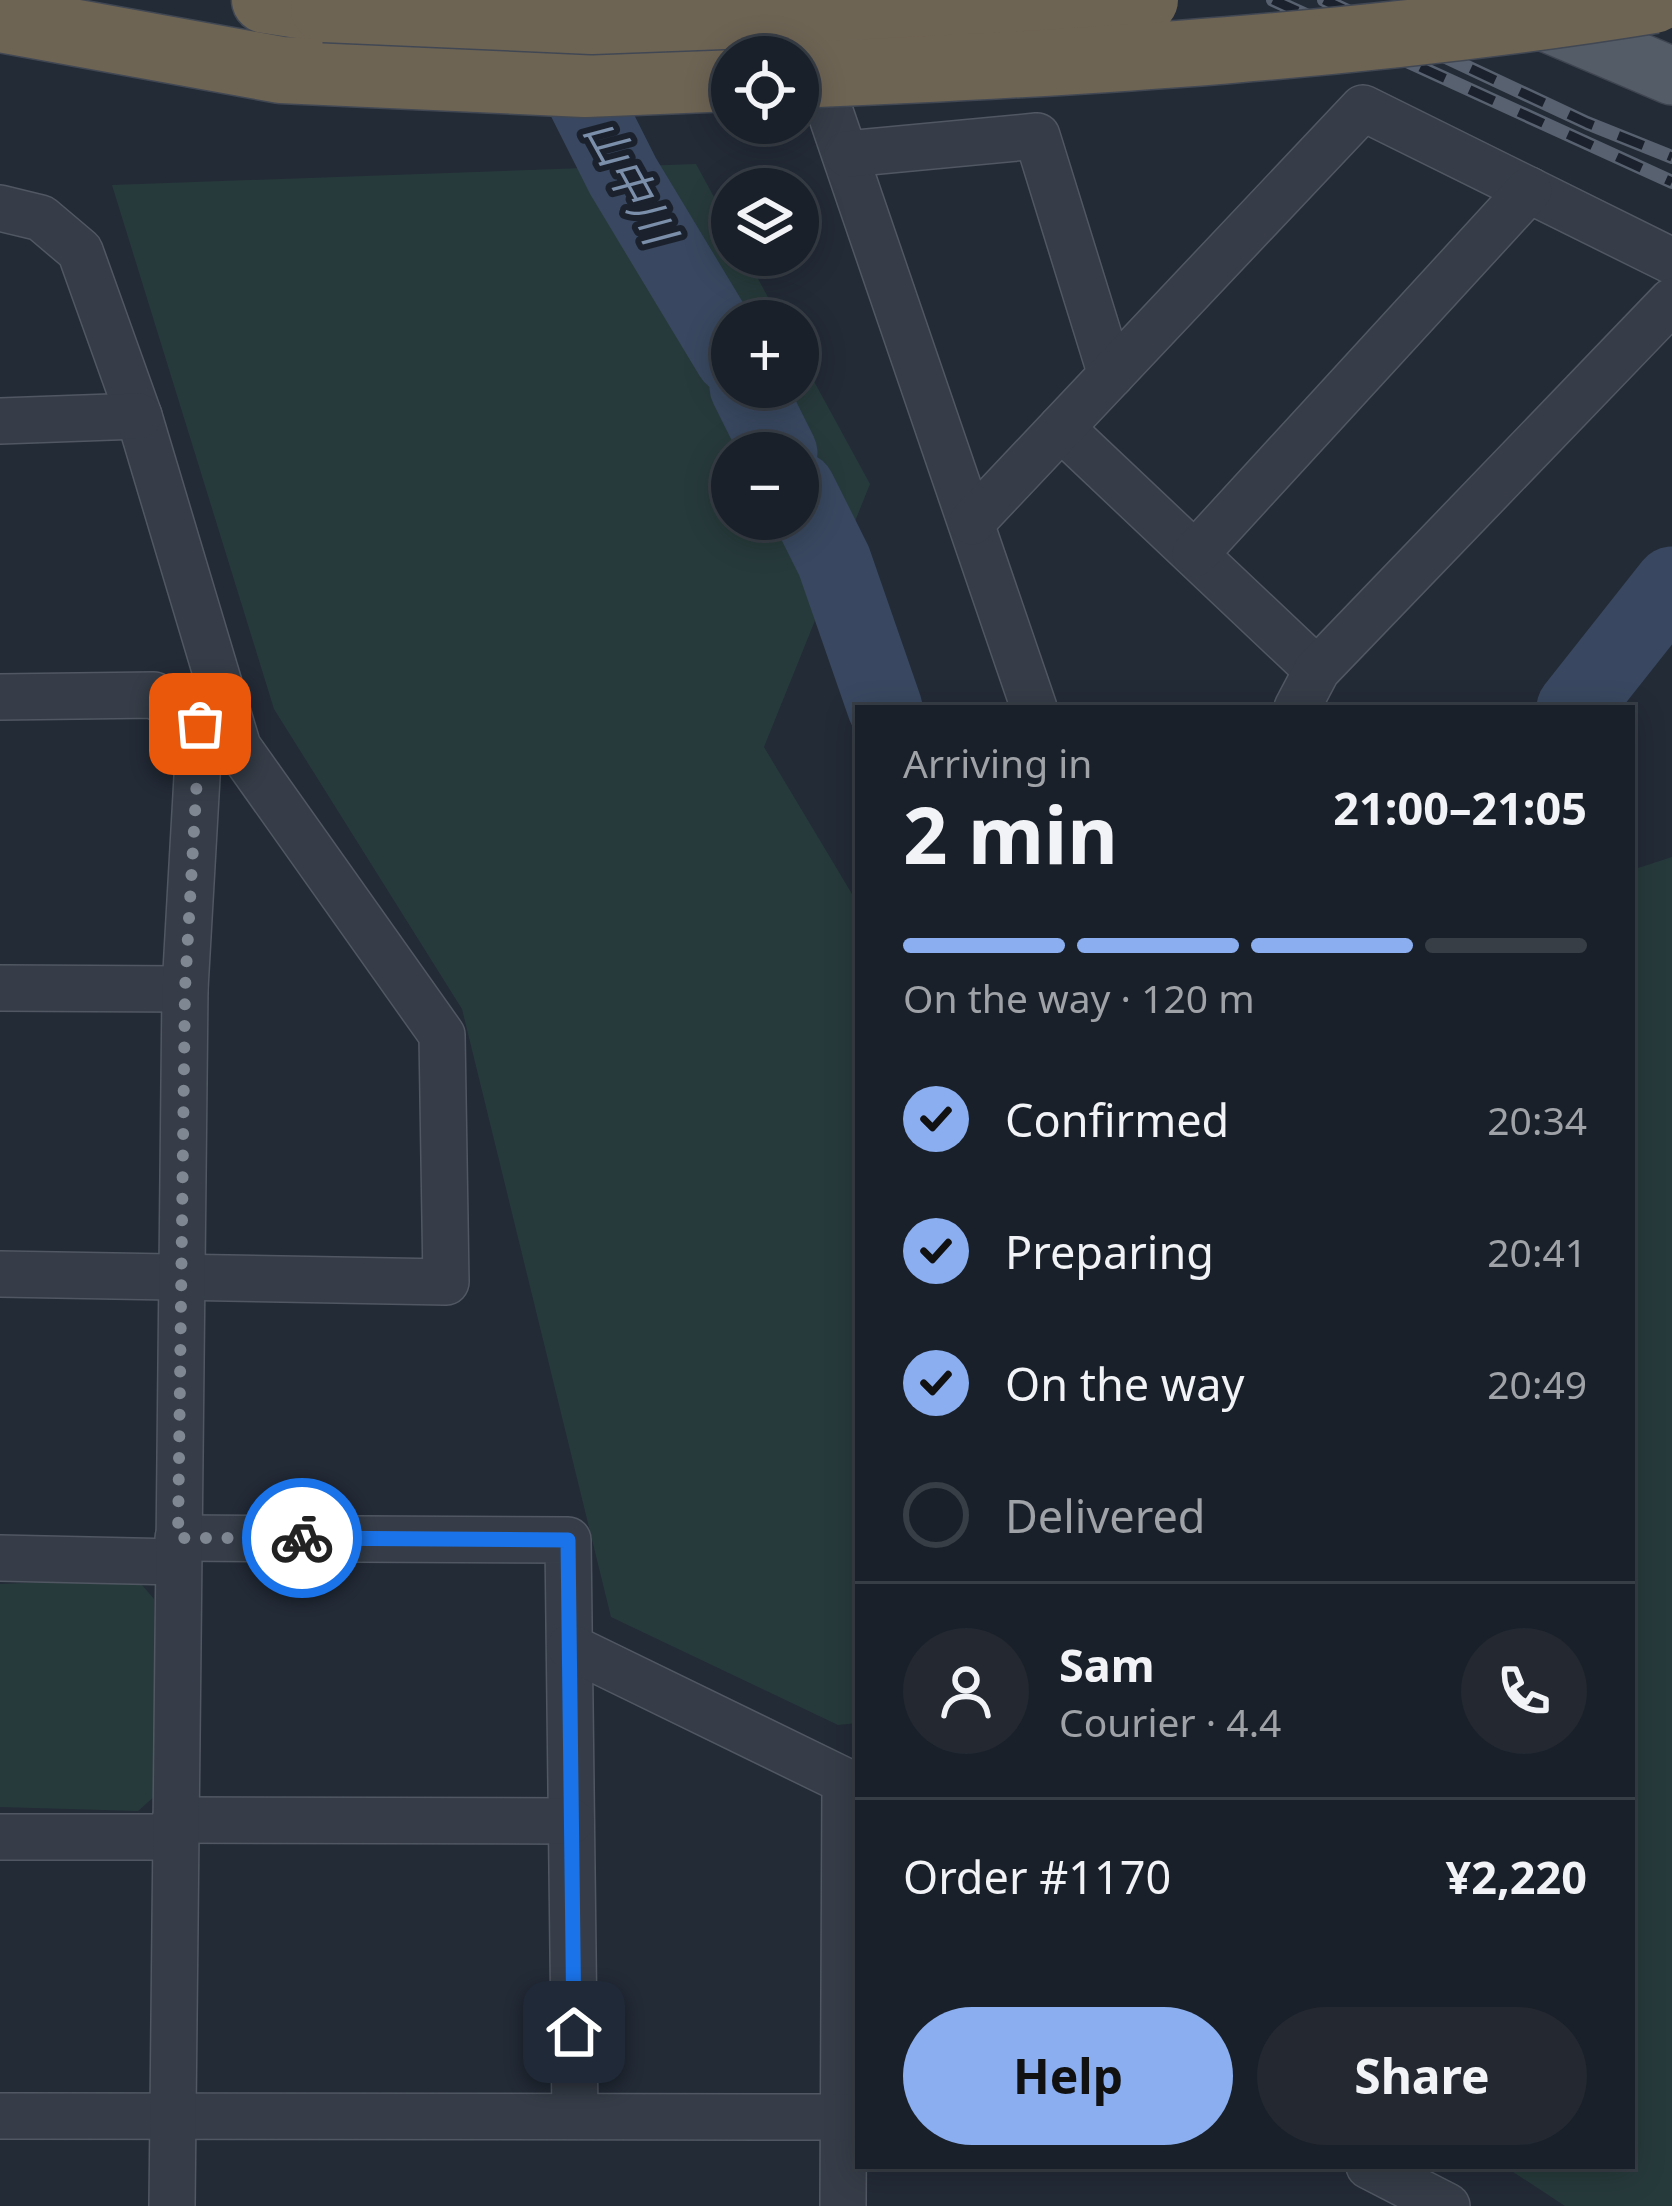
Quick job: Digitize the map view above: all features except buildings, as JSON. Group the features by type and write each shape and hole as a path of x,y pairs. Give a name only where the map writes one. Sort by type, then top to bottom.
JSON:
{"highway":[{"path":"295,5 592,21 1145,0"},
{"path":"819,74 1287,47 1464,30 1654,0"},
{"path":"0,19 281,70 585,84 711,79"}],"main road":[{"path":"1496,0 1672,76"}],"street":[{"path":"788,0 847,154 1033,705"},
{"path":"971,522 1363,109 1672,261"},
{"path":"847,154 1036,136 1111,375"},
{"path":"1195,554 1529,190"},
{"path":"0,208 41,218 80,251 139,416 219,735 185,989 172,2206"},
{"path":"1061,428 1195,554 1307,689 1672,301"},
{"path":"0,421 139,416"},
{"path":"0,697 154,695 219,735 442,1036 446,1282 0,1274"},
{"path":"0,988 185,989"},
{"path":"0,1558 568,1540 575,2116"},
{"path":"569,1647 845,1781 851,1870 850,2117 843,2206"},
{"path":"0,1837 175,1828 572,1821"},
{"path":"0,2116 850,2117"},
{"path":"1375,2169 1447,2206"}],"shaded area":[{"path":"696,164 711,192 711,276 756,276 770,300 711,300 711,408 819,408 819,390 870,484 764,747 855,899 855,1723 838,1725 611,1617 462,1009 274,709 112,185"},
{"path":"1672,857 1672,2206 1565,2206 1509,2169 1635,2169 1635,869"},
{"path":"136,1578 154,1599 157,1794 138,1811 0,1807 0,1584"}],"waterway":[{"name":"山中川","path":"547,25 623,176 711,322"},
{"name":"山中川","path":"758,408 770,432"},
{"name":"山中川","path":"819,531 884,705"},
{"name":"山中川","path":"1576,705 1672,584"}],"railway":[{"path":"1273,0 1672,182"},
{"path":"1324,0 1587,123 1672,157"}],"way so far":[{"path":"200,724 185,989 178,1538 302,1538"}],"route":[{"path":"302,1538 568,1540 574,2032"}]}
